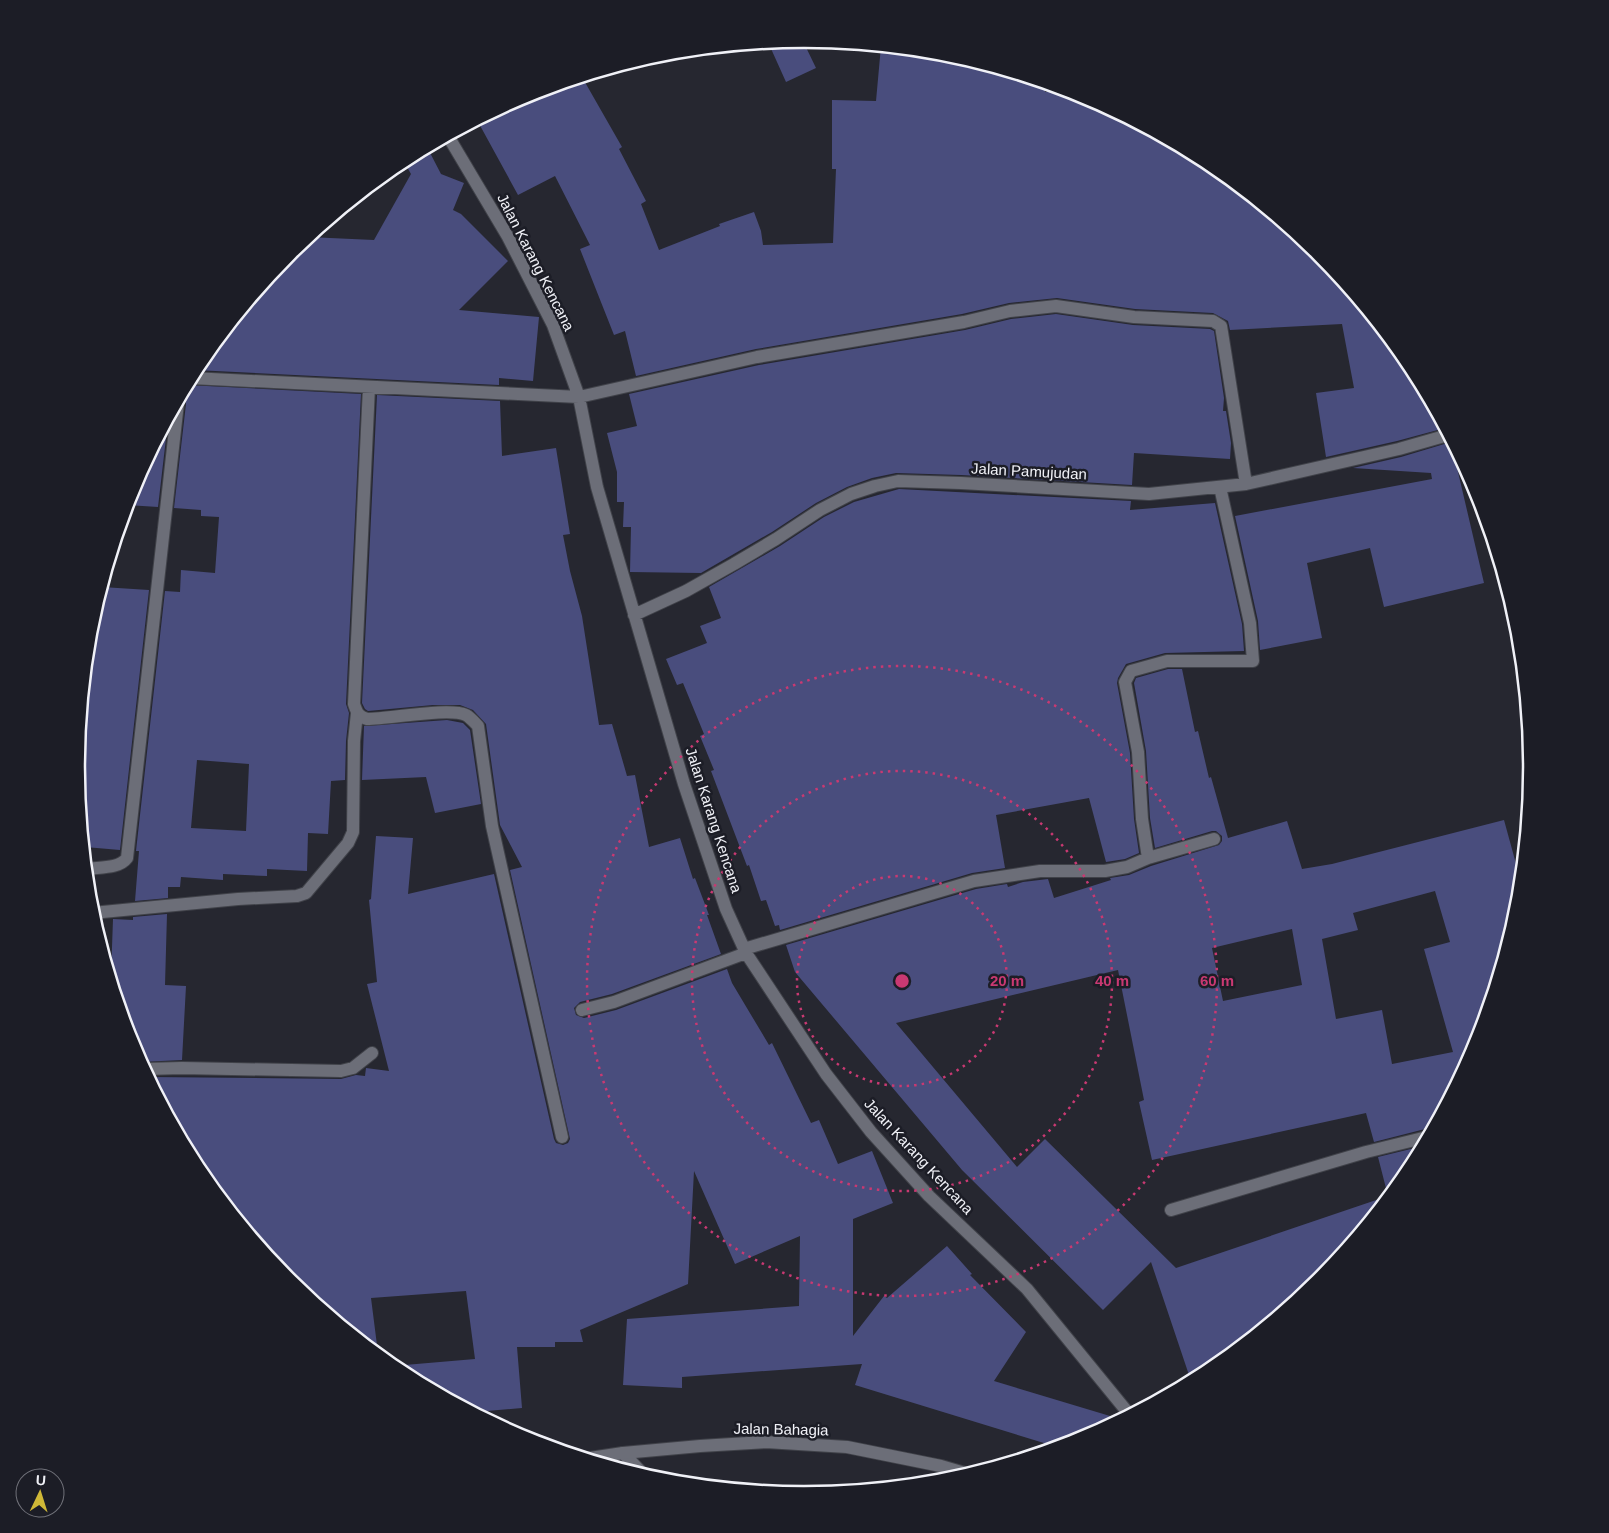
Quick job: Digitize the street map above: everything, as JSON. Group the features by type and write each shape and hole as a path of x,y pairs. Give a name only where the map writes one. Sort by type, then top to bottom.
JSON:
{"street":[{"name":"Jalan Karang Kencana","path":"451,141 508,237 553,325 578,398 597,487 684,784 726,909 745,951 826,1074 871,1132 929,1196 1027,1289 1125,1410"},
{"path":"200,378 578,398 758,356 964,322 1010,312 1056,306 1134,317 1213,321 1221,326 1246,484"},
{"path":"100,912 238,898 297,896 306,893 348,843 353,832 354,741 357,713 354,704 369,388"},
{"path":"93,868 117,865 127,858 176,417"},
{"name":"Jalan Pamujudan","path":"634,615 710,578 776,539 820,510 851,494 874,486 898,482 961,483 1149,494 1246,484 1443,436"},
{"path":"1148,858 1142,819 1139,760 1125,682 1127,675 1134,669 1167,661 1253,661 1250,623 1220,487"},
{"path":"357,713 367,719 445,712 465,714 478,726 492,826 562,1137"},
{"path":"582,1010 614,1002 745,951 974,881 1040,871 1105,871 1127,867 1148,858 1214,839"},
{"path":"152,1069 341,1071 353,1068 372,1053"},
{"path":"1171,1210 1366,1152 1418,1140"},
{"name":"Jalan Bahagia","path":"602,1456 700,1446 775,1442 847,1447 954,1470"},
{"path":"623,1453 634,1465"}],"building":[{"path":"806,48 816,68 786,82 771,49"},
{"path":"880,52 945,61 991,72 1045,89 1045,92 1052,92 1080,102 1164,144 1242,196 1279,226 1313,258 1345,292 1375,329 1402,367 1439,430 1326,457 1316,393 1354,388 1342,324 1230,330 1228,321 1213,313 1135,309 1057,298 1009,303 962,314 756,349 636,376 625,331 614,335 580,249 590,245 555,176 518,195 480,125 529,102 585,82 622,147 619,149 646,201 641,204 659,250 720,226 719,224 754,212 761,231 763,245 833,243 836,169 832,169 832,100 876,101"},
{"path":"430,153 441,174 464,183 453,210 461,214 508,261 459,310 539,317 533,381 499,378 499,385 205,370 234,329 264,292 318,237 374,240 411,174 407,168"},
{"path":"1056,314 1133,325 1210,329 1214,331 1224,398 1223,411 1226,411 1231,443 1230,459 1134,453 1132,485 896,473 872,478 847,487 816,503 772,532 701,573 630,572 631,527 623,527 624,502 617,502 617,472 607,433 637,426 629,394 759,365 965,330 1011,319"},
{"path":"195,385 361,394 346,704 349,713 345,780 331,781 328,834 308,833 307,871 267,869 267,876 223,874 223,880 181,877 180,887 168,887 168,898 135,901 139,851 136,851 165,591 180,592 181,570 215,573 219,517 201,516 201,510 174,508 185,401","holes":["197,760 249,764 246,831 191,828"]},
{"path":"377,395 500,401 502,456 556,448 570,534 563,535 582,616 599,725 612,724 627,776 635,775 649,847 680,838 693,879 695,878 709,915 707,915 721,954 612,994 580,1002 574,1008 576,1015 584,1018 616,1010 727,969 732,983 769,1045 772,1043 811,1123 819,1120 838,1164 872,1151 893,1203 853,1219 853,1336 884,1296 887,1298 947,1246 972,1274 970,1275 1026,1332 994,1381 1111,1416 1080,1431 1046,1444 855,1385 862,1364 682,1377 682,1388 623,1385 627,1319 799,1306 800,1236 735,1264 694,1171 688,1284 580,1330 583,1342 555,1342 555,1347 517,1347 522,1408 486,1411 445,1389 406,1365 475,1359 466,1291 371,1298 377,1344 330,1307 296,1275 264,1241 207,1166 182,1126 156,1077 341,1079 356,1075 365,1076 366,1068 389,1071 367,984 377,982 369,900 371,899 376,836 413,838 408,894 494,874 554,1139 556,1143 563,1145 568,1143 570,1139 510,870 522,867 500,825 486,724 473,710 460,705 433,705 368,711 362,703"},
{"path":"166,436 158,507 135,505"},
{"path":"1447,443 1456,463 1484,583 1384,607 1370,548 1307,563 1322,638 1260,650 1258,621 1235,516 1432,479 1431,473 1353,468 1401,457"},
{"path":"899,489 1131,501 1130,510 1215,503 1242,624 1244,651 1165,653 1126,664 1118,678 1117,683 1130,753 1134,819 1139,853 1125,859 1106,862 1089,798 996,815 1005,868 972,873 780,930 779,925 775,926 766,900 761,901 749,865 747,866 711,771 714,770 700,736 704,734 683,683 677,685 666,659 707,643 700,626 721,618 709,587 780,546 824,517 854,502"},
{"path":"108,587 149,590 120,850 91,847 87,814 85,766 87,719 99,626"},
{"path":"1168,669 1182,669 1195,732 1198,731 1209,778 1211,777 1228,838 1287,821 1302,869 1332,864 1504,820 1516,865 1510,907 1499,953 1485,998 1469,1042 1449,1085 1425,1129 1374,1142 1366,1113 1152,1160 1139,1102 1144,1100 1118,970 896,1023 1017,1167 1045,1139 1176,1268 1378,1199 1345,1241 1279,1307 1242,1337 1189,1374 1151,1262 1103,1310 962,1170 795,972 786,945 976,889 1007,884 1008,887 1023,882 1048,879 1054,898 1111,880 1110,878 1129,875 1151,866 1219,845 1222,841 1222,836 1216,831 1212,831 1155,848 1150,818 1146,751 1134,683 1136,678","holes":["1435,891 1450,942 1424,949 1453,1052 1392,1064 1382,1010 1336,1019 1322,939 1358,930 1353,913","1292,929 1302,985 1223,1001 1212,948"]},
{"path":"447,720 463,723 470,730 481,804 435,813 426,777 362,780 364,726"},
{"path":"167,914 165,985 186,986 182,1060 149,1062 124,998 112,958 113,919 133,920 133,917"},
{"path":"1413,1148 1386,1188 1378,1157"}]}
